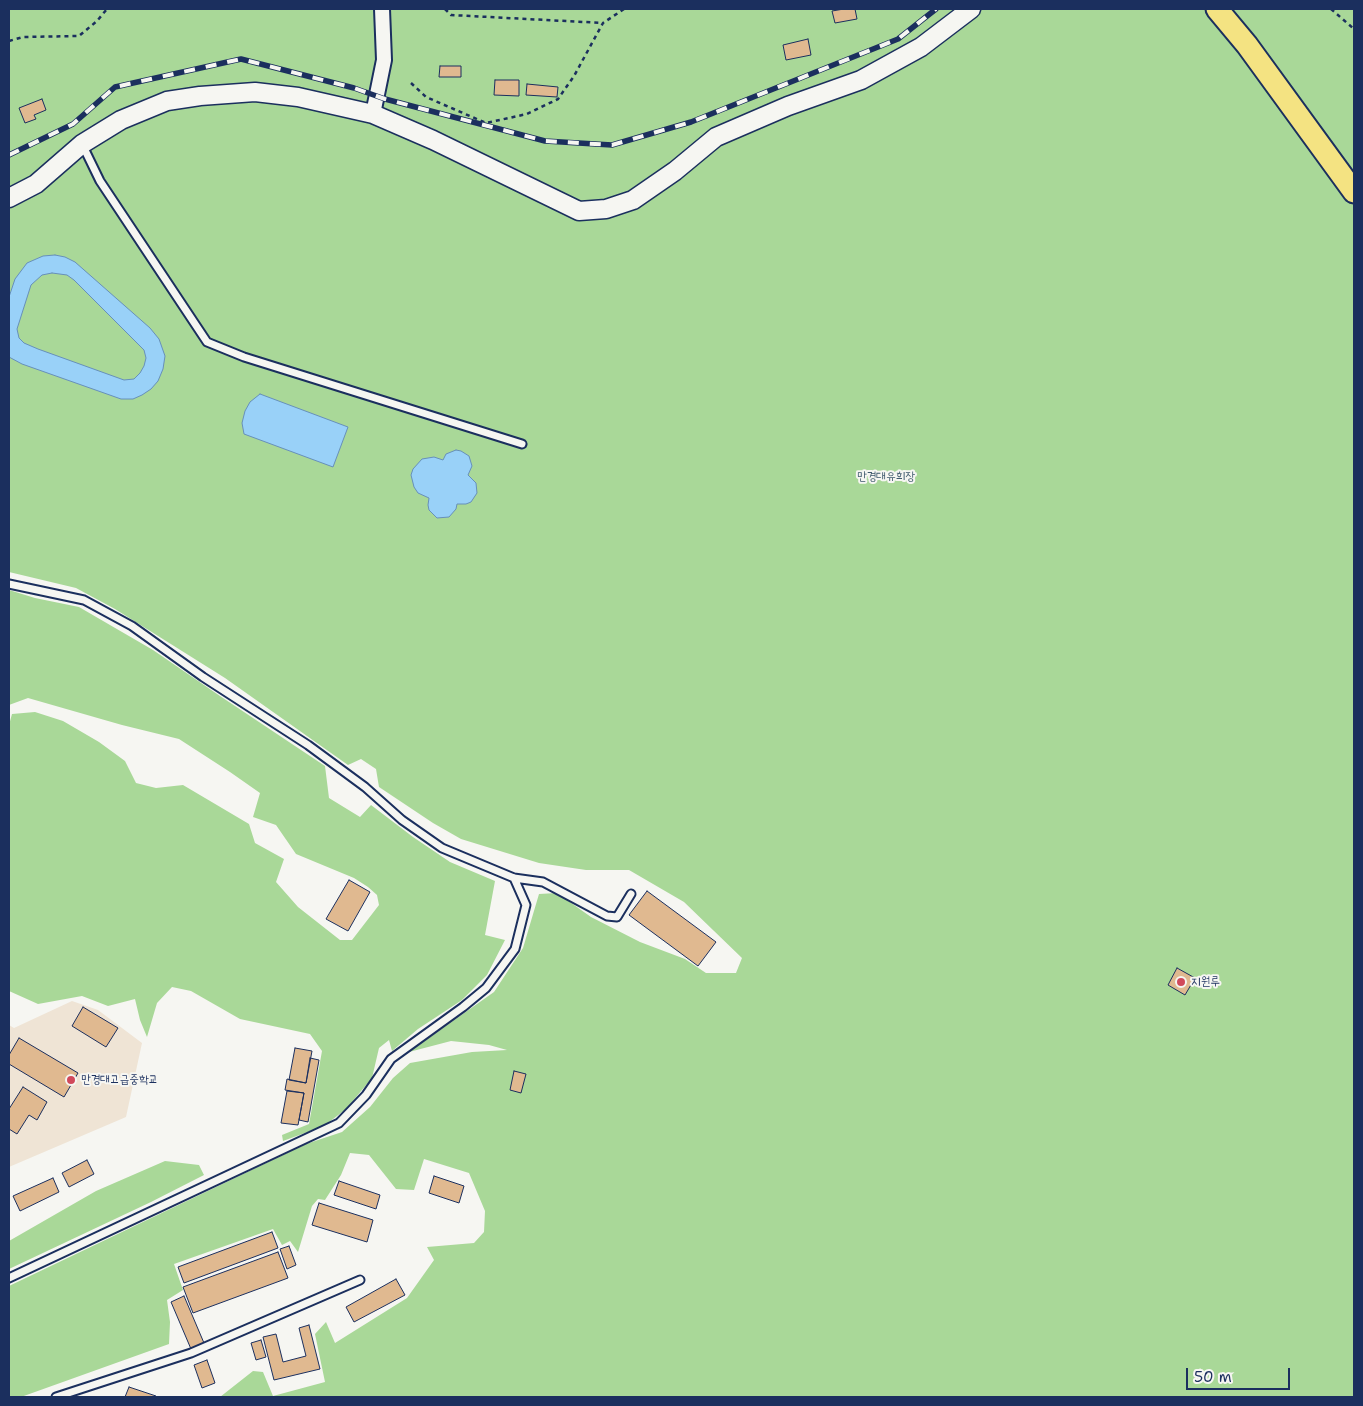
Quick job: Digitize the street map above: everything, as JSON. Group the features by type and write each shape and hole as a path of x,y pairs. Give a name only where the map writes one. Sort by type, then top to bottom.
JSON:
{"main road":[{"path":"1217,9 1258,60 1354,192"}],"street":[{"path":"373,114 384,60 382,9"},
{"path":"9,198 36,184 82,144 121,120 167,101 200,96 255,92 290,96 373,114 433,140 579,211 606,210 633,200 675,171 716,137 788,106 861,80 921,47 971,9"}],"lane":[{"path":"82,144 100,181 207,342 244,357 522,444"},
{"path":"9,584 84,600 132,626 203,677 308,745 365,787 402,820 442,848 514,878 543,882 607,916 617,917 631,894"},
{"path":"9,1278 339,1123 366,1095 391,1059 486,988 515,949 526,905 514,878"},
{"path":"56,1397 191,1353 360,1280"}],"path":[{"path":"9,41 23,37 79,36 108,9"},
{"path":"445,9 451,15 603,23"},
{"path":"411,83 426,97 486,123 527,114 558,99 574,76 603,23 624,9"},
{"path":"1331,9 1354,30"}],"shaded area":[{"name":"만경대고급중학교","path":"72,1001 98,1010 142,1043 126,1117 9,1167 9,1025 14,1028"}],"green space":[{"name":"만경대유희장","path":"9,9 1354,9 1354,1397 220,1397 253,1371 263,1372 273,1396 325,1382 315,1334 326,1322 335,1343 407,1298 434,1260 427,1247 474,1243 484,1232 485,1211 469,1173 424,1159 414,1190 396,1189 369,1155 350,1153 341,1175 325,1200 318,1199 312,1206 298,1252 290,1241 282,1245 273,1229 174,1264 183,1290 167,1300 170,1322 169,1344 21,1397 9,1397 9,1286 306,1144 342,1132 370,1107 393,1078 410,1063 472,1052 507,1050 489,1045 451,1041 409,1052 494,992 523,948 539,894 557,893 591,917 640,942 685,959 706,973 736,973 742,958 684,902 629,870 586,870 539,863 461,839 379,787 376,769 361,759 348,765 225,678 115,609 76,588 9,572"},
{"path":"9,590 35,598 79,607 153,650 325,766 329,798 360,817 371,805 450,862 495,881 485,935 505,940 487,975 462,1000 418,1029 392,1051 389,1040 379,1048 372,1078 346,1109 324,1126 283,1141 282,1135 309,1124 322,1051 310,1034 240,1019 191,991 172,987 157,1003 147,1037 140,1020 135,999 108,1006 82,996 38,1004 9,991 9,725 12,714 35,712 63,721 99,742 125,761 136,783 156,788 183,785 249,824 255,843 284,859 276,882 298,907 340,940 352,940 379,905 377,895 354,878 296,854 276,825 253,817 260,793 179,739 28,698 9,705"},
{"path":"165,1161 199,1165 204,1175 9,1269 9,1241 96,1191"}],"water":[{"path":"55,255 75,262 150,328 159,339 165,356 163,369 158,381 151,389 133,399 121,399 22,364 9,357 9,297 15,279 27,263 43,256","holes":["52,273 67,275 144,350 146,358 144,366 134,379 124,380 38,349 24,343 19,338 17,329 31,285 42,275"]},
{"path":"260,394 348,427 333,467 244,434 242,423 245,411 250,402"},
{"path":"456,450 469,456 472,466 468,475 476,483 477,493 471,502 457,504 456,509 449,517 437,518 429,510 429,498 418,493 414,487 411,475 413,469 422,459 434,457 443,460 446,454"}],"building":[{"path":"855,9 857,19 835,23 832,11"},
{"path":"808,39 811,55 786,60 783,45"},
{"path":"440,66 461,66 461,77 439,77"},
{"path":"495,80 519,80 519,96 494,95"},
{"path":"527,84 558,87 557,97 526,95"},
{"path":"42,99 46,110 34,115 36,119 25,123 19,108"},
{"path":"349,880 370,892 348,931 326,919"},
{"path":"647,891 716,942 698,966 629,915"},
{"name":"지원루","path":"1177,968 1195,978 1185,995 1168,985"},
{"path":"83,1007 118,1028 106,1047 72,1026"},
{"path":"19,1038 78,1073 64,1097 9,1064 9,1055"},
{"path":"295,1048 312,1051 306,1083 289,1080"},
{"path":"310,1058 319,1060 308,1122 299,1120 304,1093 285,1090 287,1079 306,1083"},
{"path":"514,1071 526,1074 521,1093 510,1090"},
{"path":"23,1087 47,1102 37,1120 29,1115 17,1134 9,1129 9,1109"},
{"path":"287,1091 304,1093 298,1125 281,1123"},
{"path":"87,1160 94,1174 69,1187 62,1173"},
{"path":"434,1176 464,1186 459,1203 429,1193"},
{"path":"53,1178 59,1192 20,1211 13,1196"},
{"path":"339,1181 380,1195 376,1209 334,1195"},
{"path":"319,1203 373,1220 367,1242 312,1225"},
{"path":"272,1232 278,1248 184,1283 178,1267"},
{"path":"289,1246 296,1265 287,1269 280,1249"},
{"path":"278,1252 288,1278 193,1313 183,1287"},
{"path":"396,1279 405,1295 354,1322 346,1307"},
{"path":"184,1296 204,1343 191,1349 171,1302"},
{"path":"309,1325 320,1369 274,1380 263,1337 276,1334 283,1362 306,1356 299,1328"},
{"path":"261,1340 266,1357 256,1360 251,1343"},
{"path":"207,1360 215,1383 202,1388 194,1365"},
{"path":"129,1387 156,1396 156,1397 125,1397"}],"railway":[{"path":"9,155 73,124 115,87 241,59 545,141 612,145 691,122 898,39 936,9"}],"place":[{"name":"지원루","path":"1181,982"},
{"name":"만경대고급중학교","path":"71,1080"}]}
